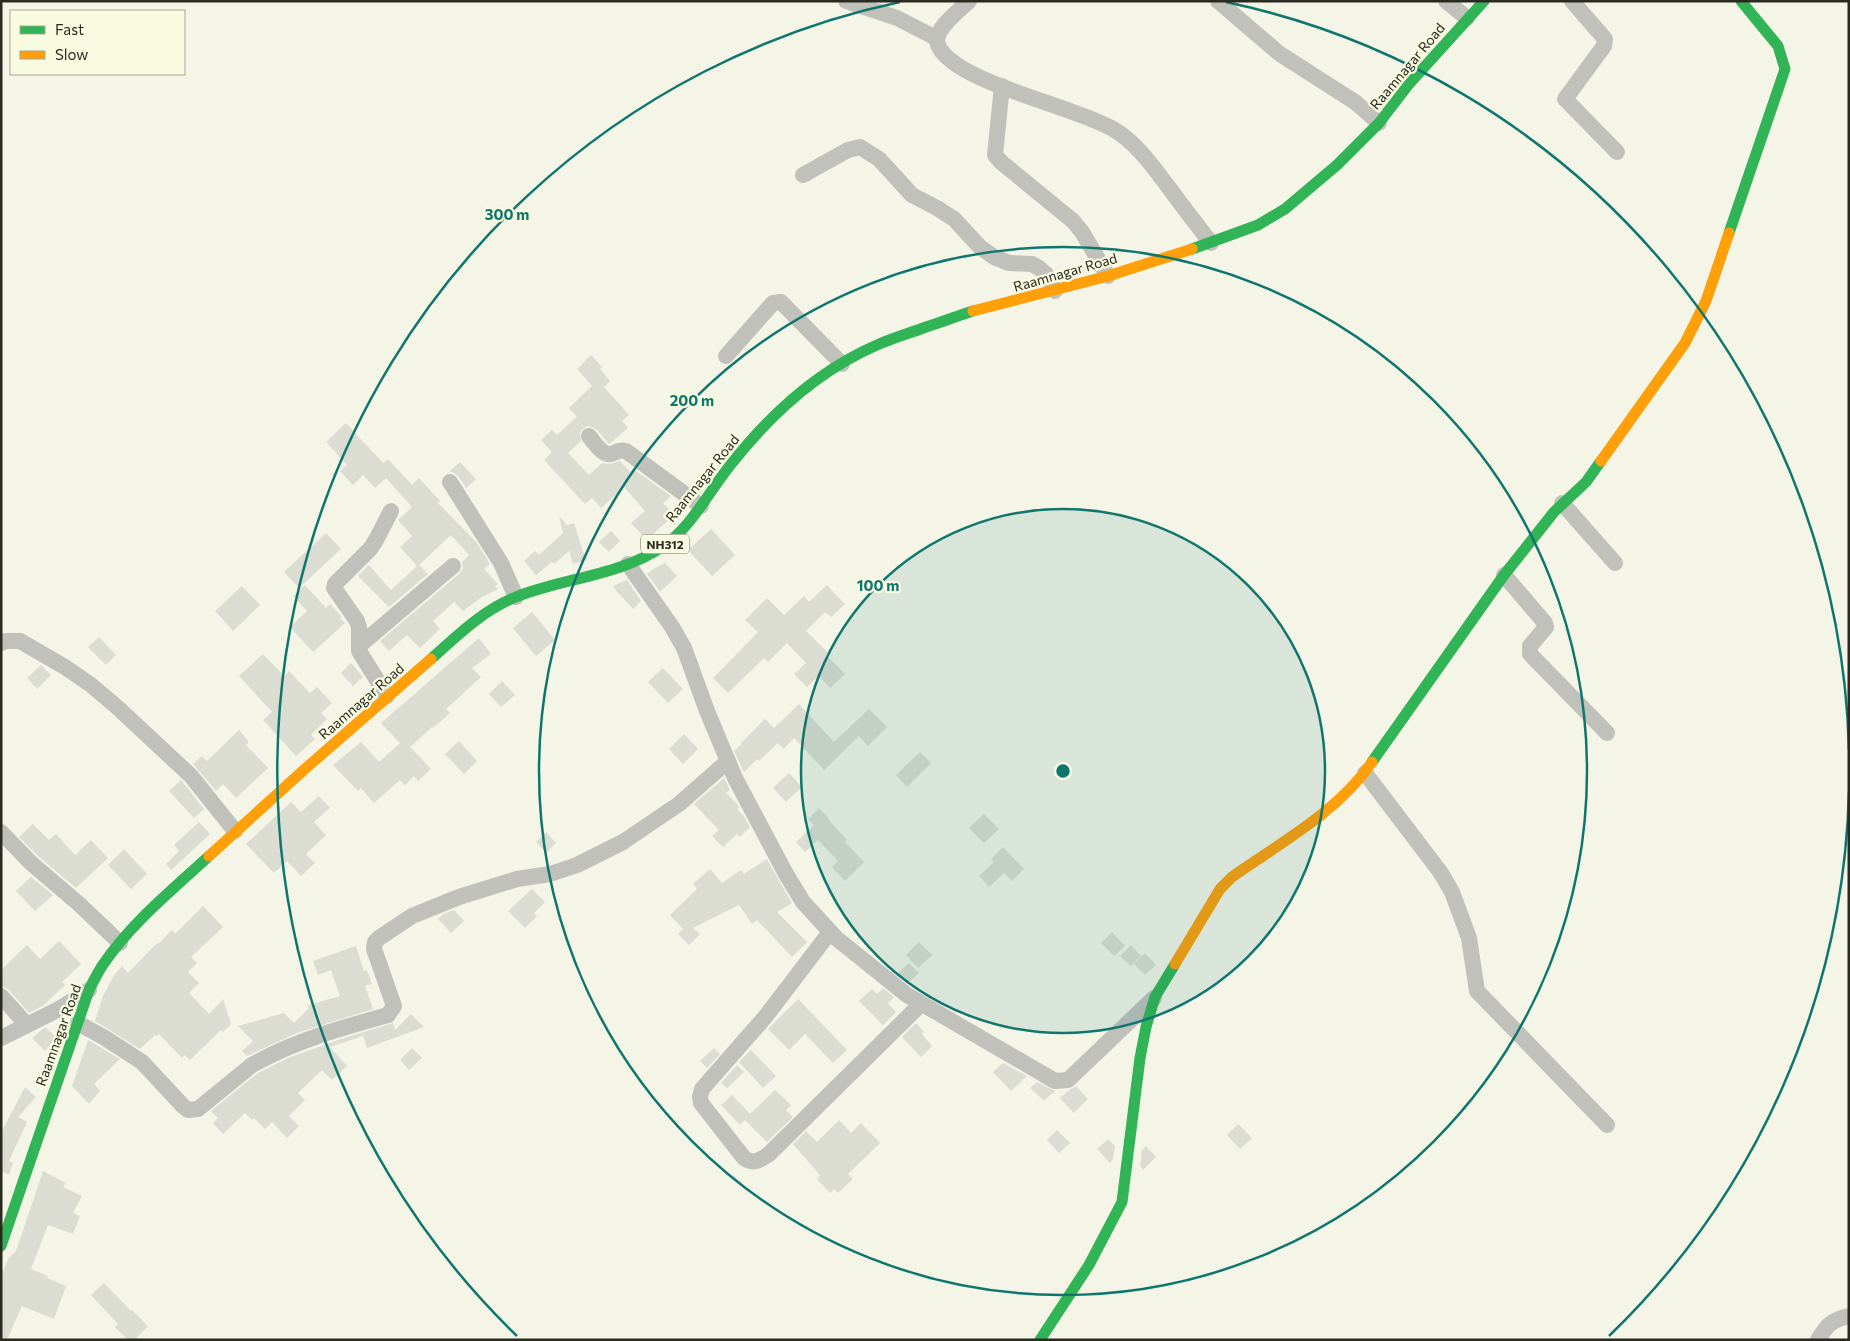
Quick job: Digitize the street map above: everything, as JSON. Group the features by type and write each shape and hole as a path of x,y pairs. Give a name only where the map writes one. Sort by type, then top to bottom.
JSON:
{"main road":[{"name":"Raamnagar Road","path":"1,1246 89,990 103,965 120,943 143,919 235,831 284,786 470,625 491,610 516,597 628,564 662,547 684,528 731,464 770,421 810,385 876,345 967,313 1108,276 1211,243 1258,225 1285,210 1337,165 1379,123 1409,84 1484,1"},
{"path":"1040,1340 1089,1265 1122,1202 1140,1058 1146,1027 1155,997 1220,889 1232,877 1325,812 1365,773 1504,575 1562,504 1586,482 1685,343 1706,300 1786,69 1778,46 1741,1"}],"street":[{"path":"846,1 897,18 936,38"},
{"path":"969,1 938,31 936,38 944,55 981,79 1089,117 1126,138 1145,156 1211,243"},
{"path":"1218,1 1280,54 1355,102 1379,123"},
{"path":"1446,1 1467,18"},
{"path":"1572,1 1605,39 1604,46 1566,100 1617,152"},
{"path":"1002,86 995,155 1073,221 1082,232 1108,276"},
{"path":"803,175 848,150 860,147 879,159 912,195 938,208 954,219 980,248 994,258 1009,263 1032,264 1039,268 1046,274 1055,291"},
{"path":"726,356 773,302 778,301 842,364"},
{"path":"589,436 607,454 610,455 626,450 701,506"},
{"path":"450,482 501,563 516,597"},
{"path":"1562,504 1615,563"},
{"path":"387,696 362,657 359,646 359,624 336,590 335,585 376,540 391,511"},
{"path":"628,564 672,627 684,648 735,778 786,874 803,902 830,932 907,995 1055,1081 1068,1080 1155,997"},
{"path":"359,646 453,566"},
{"path":"1504,575 1545,623 1546,627 1530,646 1530,654 1607,732"},
{"path":"1,643 20,641 65,667 91,685 117,706 191,776 235,831"},
{"path":"78,1023 106,1038 142,1062 188,1110 198,1109 252,1065 261,1060 306,1039 388,1015 394,1006 374,949 375,942 412,916 459,897 517,879 550,874 578,865 623,842 658,820 728,761"},
{"path":"1365,773 1452,892 1468,938 1477,991 1607,1125"},
{"path":"2,834 31,864 79,904 120,943"},
{"path":"830,932 766,1016 702,1089 701,1103 744,1158 750,1162 757,1162 769,1154 921,1004"},
{"path":"1,1038 59,1009 89,990"},
{"path":"1,996 27,1025"},
{"path":"1818,1340 1830,1323 1849,1316"}],"building":[{"path":"591,355 602,367 600,369 610,381 604,387 629,415 622,421 628,428 609,444 597,430 587,426 580,432 581,441 568,453 589,475 602,463 610,464 620,461 630,472 633,469 671,496 663,503 674,515 653,534 645,538 631,523 645,511 624,487 601,508 592,498 585,504 544,460 552,452 541,440 552,430 557,435 577,417 569,408 592,386 577,369"},
{"path":"346,423 383,463 388,459 412,485 419,478 440,501 438,503 477,543 490,564 484,569 498,584 495,586 498,589 482,597 463,611 454,602 433,621 440,629 420,648 407,635 389,651 380,641 459,574 463,569 462,562 469,555 451,535 419,565 428,574 389,607 358,576 369,565 391,590 417,566 400,547 412,536 398,520 412,507 386,478 375,488 363,475 353,485 340,471 347,465 326,442"},
{"path":"460,462 476,479 466,488 458,476 450,471"},
{"path":"559,516 567,525 574,523 587,560 573,564 569,551 554,564 552,562 536,575 524,561 535,551 539,555 563,533"},
{"path":"711,529 735,555 712,576 688,550"},
{"path":"611,531 620,541 609,552 599,542"},
{"path":"326,533 341,549 299,588 284,572"},
{"path":"665,563 677,576 660,592 647,574"},
{"path":"627,580 641,601 633,609 613,587"},
{"path":"305,585 326,608 330,604 345,623 313,652 290,627 307,611 293,596"},
{"path":"827,585 845,604 831,617 825,612 806,631 828,653 826,655 845,674 830,688 819,676 807,687 794,674 806,663 787,643 768,662 764,658 728,693 713,678 758,632 745,620 767,598 784,615 804,596 809,602"},
{"path":"242,586 260,605 233,631 215,611"},
{"path":"532,612 555,640 536,656 513,628"},
{"path":"99,637 116,655 106,665 88,647"},
{"path":"479,638 491,654 472,668 481,677 446,709 450,713 410,747 431,769 418,781 414,776 405,785 400,780 374,803 361,788 358,791 333,765 361,742 379,762 400,743 381,723"},
{"path":"263,654 284,676 289,671 310,693 317,687 332,703 321,713 327,719 311,735 315,739 296,756 263,720 272,712 239,676"},
{"path":"351,663 363,677 353,686 341,673"},
{"path":"41,665 51,675 37,689 27,678"},
{"path":"663,668 683,689 668,703 648,682"},
{"path":"502,681 515,695 501,707 489,694"},
{"path":"799,704 834,742 869,709 887,727 868,746 859,736 824,770 794,738 784,749 778,743 744,772 734,751 765,719 774,728"},
{"path":"239,730 249,742 246,745 268,768 236,798 223,784 216,791 193,764 202,756 207,761"},
{"path":"684,734 698,749 683,764 669,749"},
{"path":"459,741 477,761 464,774 445,754"},
{"path":"920,752 931,763 907,787 896,775"},
{"path":"789,773 802,787 786,802 773,788"},
{"path":"724,778 730,790 726,793 738,805 737,809 750,827 740,837 737,834 723,847 712,836 719,830 694,804"},
{"path":"181,780 204,809 194,818 169,791"},
{"path":"319,796 330,808 314,822 326,835 306,854 315,863 301,876 287,861 274,873 246,844 291,802 301,812"},
{"path":"819,808 847,840 845,842 864,862 845,881 832,867 838,861 818,840 805,852 796,842 814,825 808,819"},
{"path":"984,814 999,829 984,843 969,828"},
{"path":"199,822 210,834 171,870 166,864 179,851 174,845"},
{"path":"33,824 49,840 56,834 75,855 91,840 108,858 76,888 19,837"},
{"path":"546,832 556,843 546,853 536,842"},
{"path":"1003,847 1024,869 1012,881 1004,873 989,887 979,876 994,862 991,859"},
{"path":"124,849 147,874 131,889 108,865"},
{"path":"767,859 792,903 777,912 807,942 792,957 757,920 752,924 739,905 693,928 700,934 689,945 678,934 683,929 670,915 697,889 693,884 710,869 722,883 741,870 744,874"},
{"path":"31,877 53,895 35,911 16,891"},
{"path":"532,889 545,902 534,913 537,916 525,928 508,911"},
{"path":"203,906 223,927 191,957 197,963 188,972 199,983 189,993 209,1014 223,999 231,1024 223,1032 221,1030 190,1060 185,1055 182,1058 159,1034 155,1035 140,1049 95,1021 103,996 113,977 122,966 128,973 157,943 172,930 175,934"},
{"path":"454,910 464,921 451,933 438,919 443,914"},
{"path":"1112,932 1125,946 1114,956 1101,943"},
{"path":"59,941 81,964 62,982 65,985 44,1005 29,1013 8,989 1,986 1,970 27,945 40,959"},
{"path":"919,942 932,955 918,968 906,955"},
{"path":"1131,945 1141,956 1131,966 1120,956"},
{"path":"356,946 364,971 367,970 372,984 365,986 373,1009 297,1033 247,1056 242,1051 253,1041 238,1026 284,1013 294,1023 309,1008 308,1005 340,996 331,970 318,975 313,961"},
{"path":"1145,953 1156,965 1145,975 1134,964"},
{"path":"909,963 919,973 908,983 897,974"},
{"path":"883,988 894,997 888,1003 896,1012 883,1025 859,1001 872,989 877,994"},
{"path":"798,999 847,1050 833,1063 805,1034 789,1050 768,1029"},
{"path":"411,1014 424,1027 367,1048 363,1036 330,1047 347,1066 332,1080 322,1070 298,1093 305,1100 289,1116 299,1126 287,1138 272,1122 265,1129 254,1118 252,1120 245,1113 223,1134 213,1123 218,1118 211,1111 258,1073 288,1058 338,1040 393,1023 395,1030"},
{"path":"916,1023 932,1046 921,1057 902,1037"},
{"path":"45,1027 56,1037 45,1051 32,1038"},
{"path":"88,1040 120,1059 94,1084 100,1091 89,1104 72,1086"},
{"path":"412,1048 422,1058 409,1070 400,1060"},
{"path":"714,1048 720,1054 707,1068 700,1061"},
{"path":"751,1050 776,1076 763,1088 739,1062"},
{"path":"1003,1063 1027,1076 1011,1091 993,1072"},
{"path":"737,1065 744,1072 727,1088 721,1083"},
{"path":"1037,1082 1055,1091 1044,1101 1030,1088"},
{"path":"1076,1086 1088,1099 1074,1113 1060,1098"},
{"path":"25,1087 36,1097 18,1117 27,1122 9,1161 13,1163 9,1175 3,1172 1,1176 1,1133"},
{"path":"775,1090 791,1105 786,1110 793,1117 767,1142 745,1120 740,1125 721,1105 732,1095 750,1114"},
{"path":"839,1120 851,1133 861,1123 880,1143 848,1174 853,1179 838,1193 834,1189 830,1193 817,1179 820,1175 793,1144 806,1131 817,1142"},
{"path":"1238,1124 1252,1138 1240,1149 1227,1135"},
{"path":"1057,1130 1070,1143 1059,1153 1047,1140"},
{"path":"1108,1139 1115,1146 1113,1159 1110,1163 1097,1149"},
{"path":"1146,1146 1156,1157 1143,1170 1140,1166 1142,1150"},
{"path":"43,1171 66,1183 63,1187 82,1196 73,1213 80,1216 73,1234 48,1225 31,1269 66,1286 54,1319 22,1306 7,1340 1,1340 1,1277 8,1259 16,1251"},
{"path":"104,1283 148,1326 134,1340 128,1340 115,1327 118,1324 91,1295"}],"traffic: fast":[{"path":"1192,249 1258,225 1285,209 1337,165 1379,123 1409,84 1484,1"},
{"path":"1729,233 1785,69 1778,46 1741,1"},
{"path":"431,659 481,616 504,602 553,585 609,571 645,557 662,547 673,539 691,519 747,445 797,395 835,367 856,355 895,338 973,311"},
{"path":"1372,762 1504,575 1554,512 1586,482 1601,461"},
{"path":"1,1246 89,990 95,978 113,951 138,922 209,856"},
{"path":"1040,1340 1089,1265 1122,1202 1140,1058 1146,1027 1155,997 1175,964"}],"traffic: slow":[{"path":"1601,461 1685,343 1706,301 1729,233"},
{"path":"973,311 1108,276 1192,249"},
{"path":"209,856 431,659"},
{"path":"1175,964 1220,889 1232,877 1307,826 1343,796 1372,762"}]}
